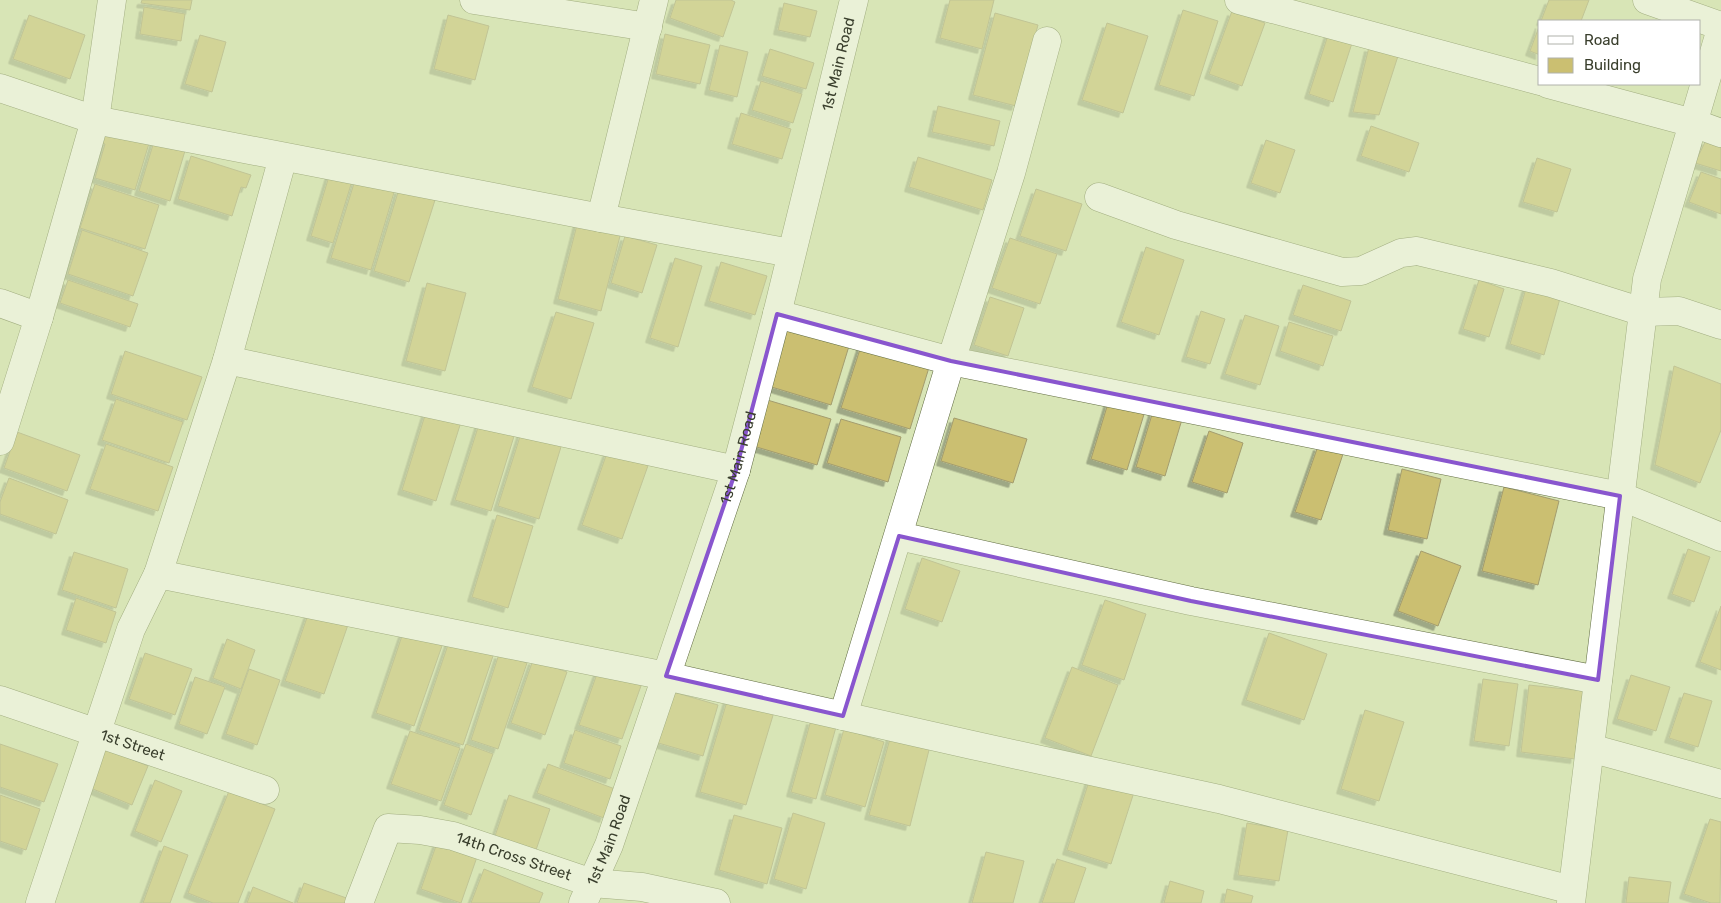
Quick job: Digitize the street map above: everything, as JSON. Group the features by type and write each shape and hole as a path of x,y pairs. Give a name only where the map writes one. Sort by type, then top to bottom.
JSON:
{"street":[{"path":"0,441 39,317 95,120 112,0"},
{"path":"474,0 648,27"},
{"path":"600,218 654,0"},
{"name":"1st Main Road","path":"588,893 609,845 736,470 777,314 854,0"},
{"path":"1239,0 1285,6 1538,80"},
{"path":"158,574 666,676 1219,799 1572,897 1647,280 1721,27 1647,0"},
{"path":"843,716 951,362 1011,174 1047,41"},
{"path":"1552,85 1693,123 1721,133"},
{"path":"0,88 95,120 600,218 792,253"},
{"path":"49,900 96,733 131,629 158,574 227,360 284,157"},
{"path":"1099,197 1176,225 1342,272 1361,270 1401,253 1417,250 1551,283 1643,312 1679,311 1721,325"},
{"path":"0,303 39,317"},
{"path":"777,314 951,362 1620,496 1721,537"},
{"path":"227,360 736,470"},
{"path":"899,536 1191,601 1598,680"},
{"name":"1st Street","path":"0,700 265,790"},
{"path":"1590,748 1721,784"},
{"name":"14th Cross Street","path":"359,903 388,828 420,830 453,836 588,893 642,887 716,903"}],"highlighted area":[{"path":"777,314 951,361 1620,496 1598,680 1191,601 899,536 843,716 666,676 736,470"}],"building":[{"path":"142,0 192,0 190,10 141,3"},
{"path":"676,0 731,0 735,2 723,37 670,18"},
{"path":"950,0 994,0 982,49 940,38"},
{"path":"1549,0 1589,0 1581,20 1541,20"},
{"path":"784,3 817,11 810,37 778,30"},
{"path":"144,7 185,14 181,41 140,34"},
{"path":"1183,10 1218,21 1194,96 1159,85"},
{"path":"1232,11 1265,23 1242,86 1209,74"},
{"path":"995,13 1038,25 1016,106 973,95"},
{"path":"29,15 85,35 70,79 13,59"},
{"path":"448,15 489,26 475,80 434,69"},
{"path":"1107,23 1148,36 1123,113 1082,100"},
{"path":"1538,29 1538,54 1530,51"},
{"path":"1329,32 1353,40 1333,102 1309,94"},
{"path":"665,34 710,45 700,84 656,74"},
{"path":"200,35 226,42 212,92 185,84"},
{"path":"720,45 748,52 737,97 709,90"},
{"path":"1369,47 1398,56 1379,115 1353,112"},
{"path":"770,49 814,63 806,89 762,76"},
{"path":"761,81 802,94 793,123 752,110"},
{"path":"938,106 1000,121 994,146 932,132"},
{"path":"741,113 791,129 782,159 732,144"},
{"path":"105,126 150,140 135,190 95,178 105,144 100,143"},
{"path":"1371,126 1419,143 1409,172 1361,156"},
{"path":"156,135 187,144 170,201 139,191"},
{"path":"1266,140 1295,150 1280,193 1251,183"},
{"path":"1706,140 1721,146 1721,171 1695,163"},
{"path":"191,156 251,175 246,188 241,187 232,216 178,199"},
{"path":"918,157 992,180 983,210 909,187"},
{"path":"1537,158 1571,169 1557,212 1523,202"},
{"path":"1701,172 1721,179 1721,214 1689,202"},
{"path":"330,173 352,181 333,243 311,236"},
{"path":"356,177 395,189 371,270 331,258"},
{"path":"95,184 159,205 145,249 80,228"},
{"path":"399,189 435,200 409,282 374,271"},
{"path":"1036,189 1082,204 1066,251 1020,236"},
{"path":"578,221 621,232 601,311 558,299"},
{"path":"82,230 148,253 133,296 68,274"},
{"path":"625,236 657,245 642,293 611,283"},
{"path":"1010,238 1057,254 1040,304 992,288"},
{"path":"1146,247 1184,260 1159,335 1121,322"},
{"path":"675,258 702,266 678,347 650,338"},
{"path":"721,262 767,276 755,315 709,301"},
{"path":"68,280 138,304 130,327 60,303"},
{"path":"1479,280 1504,289 1489,337 1463,329"},
{"path":"427,283 466,293 445,371 406,361"},
{"path":"1303,285 1351,301 1341,331 1293,315"},
{"path":"1527,285 1561,295 1544,355 1510,344"},
{"path":"990,297 1024,308 1008,356 974,345"},
{"path":"1201,311 1225,319 1210,364 1186,357"},
{"path":"556,312 594,323 571,399 532,387"},
{"path":"1245,315 1279,326 1260,385 1225,374"},
{"path":"1289,322 1333,336 1323,366 1280,351"},
{"path":"783,326 849,346 831,405 765,385"},
{"path":"863,340 931,361 910,429 841,408"},
{"path":"125,351 202,377 187,420 111,394"},
{"path":"1674,366 1721,384 1721,430 1700,483 1655,465"},
{"path":"116,399 183,422 169,463 102,440"},
{"path":"764,399 831,419 817,465 750,445"},
{"path":"1109,400 1145,411 1127,470 1091,459"},
{"path":"1154,408 1183,416 1165,476 1136,467"},
{"path":"426,412 461,422 436,501 402,490"},
{"path":"954,418 1027,439 1013,483 941,461"},
{"path":"841,419 901,437 888,482 827,463"},
{"path":"480,421 515,433 491,511 455,500"},
{"path":"524,424 564,437 539,519 498,506"},
{"path":"1209,431 1243,443 1227,493 1192,482"},
{"path":"17,432 80,455 67,491 4,468"},
{"path":"106,444 173,467 158,511 90,489"},
{"path":"1318,446 1343,454 1321,520 1295,512"},
{"path":"609,447 650,460 622,539 582,525"},
{"path":"1402,469 1441,479 1427,539 1388,530"},
{"path":"9,478 68,500 56,534 0,514 0,502"},
{"path":"1504,487 1559,501 1538,585 1482,571"},
{"path":"497,515 533,526 508,608 472,597"},
{"path":"1688,549 1710,557 1694,602 1672,594"},
{"path":"1421,551 1461,566 1438,626 1398,611"},
{"path":"74,552 128,569 116,608 62,590"},
{"path":"922,558 960,571 942,622 905,609"},
{"path":"76,598 116,612 106,643 66,630"},
{"path":"1105,600 1146,614 1124,680 1082,665"},
{"path":"311,606 350,619 324,694 285,681"},
{"path":"1721,606 1721,670 1700,662"},
{"path":"404,630 443,643 414,726 376,713"},
{"path":"1269,633 1327,654 1304,720 1246,700"},
{"path":"227,639 255,650 241,689 213,678"},
{"path":"450,639 494,653 463,745 419,730"},
{"path":"145,653 192,669 175,715 129,699"},
{"path":"499,654 527,663 498,749 471,740"},
{"path":"533,660 567,672 545,735 511,723"},
{"path":"1072,667 1118,685 1091,756 1045,738"},
{"path":"599,668 642,683 622,739 579,725"},
{"path":"249,669 280,680 257,745 226,734"},
{"path":"1631,675 1670,687 1656,731 1617,719"},
{"path":"195,677 225,687 207,734 179,724"},
{"path":"1483,679 1518,684 1509,746 1474,741"},
{"path":"1529,685 1583,691 1575,759 1521,752"},
{"path":"670,691 718,705 703,756 655,742"},
{"path":"1684,693 1712,701 1698,747 1669,738"},
{"path":"728,698 774,712 746,805 700,792"},
{"path":"1365,710 1404,722 1379,801 1341,789"},
{"path":"811,720 836,727 816,799 791,792"},
{"path":"844,729 884,742 865,807 825,795"},
{"path":"575,730 621,746 610,779 564,763"},
{"path":"410,731 460,748 441,801 391,784"},
{"path":"891,735 930,746 910,826 869,815"},
{"path":"0,744 58,764 44,802 0,787"},
{"path":"466,744 493,754 471,815 444,805"},
{"path":"104,748 148,766 132,805 88,787"},
{"path":"548,764 615,789 604,818 537,793"},
{"path":"1091,775 1135,789 1111,864 1067,850"},
{"path":"155,780 182,791 161,842 135,831"},
{"path":"229,791 275,809 238,903 213,903 188,893"},
{"path":"0,795 40,809 26,850 0,841"},
{"path":"509,795 550,809 536,850 495,836"},
{"path":"793,813 825,823 806,889 774,879"},
{"path":"734,815 782,828 767,884 719,870"},
{"path":"1710,819 1721,822 1720,903 1711,903 1684,894"},
{"path":"1247,823 1288,830 1279,881 1238,875"},
{"path":"438,840 478,854 461,903 421,889"},
{"path":"164,846 188,855 170,903 143,903"},
{"path":"986,852 1024,861 1013,903 972,903"},
{"path":"1057,859 1086,868 1074,903 1042,903"},
{"path":"484,869 543,893 539,903 471,903"},
{"path":"1629,877 1671,882 1668,903 1626,903"},
{"path":"1170,881 1204,891 1201,903 1164,903"},
{"path":"304,883 352,900 351,903 297,903"},
{"path":"253,887 293,903 247,903"},
{"path":"1227,889 1253,896 1251,903 1224,903"}]}
